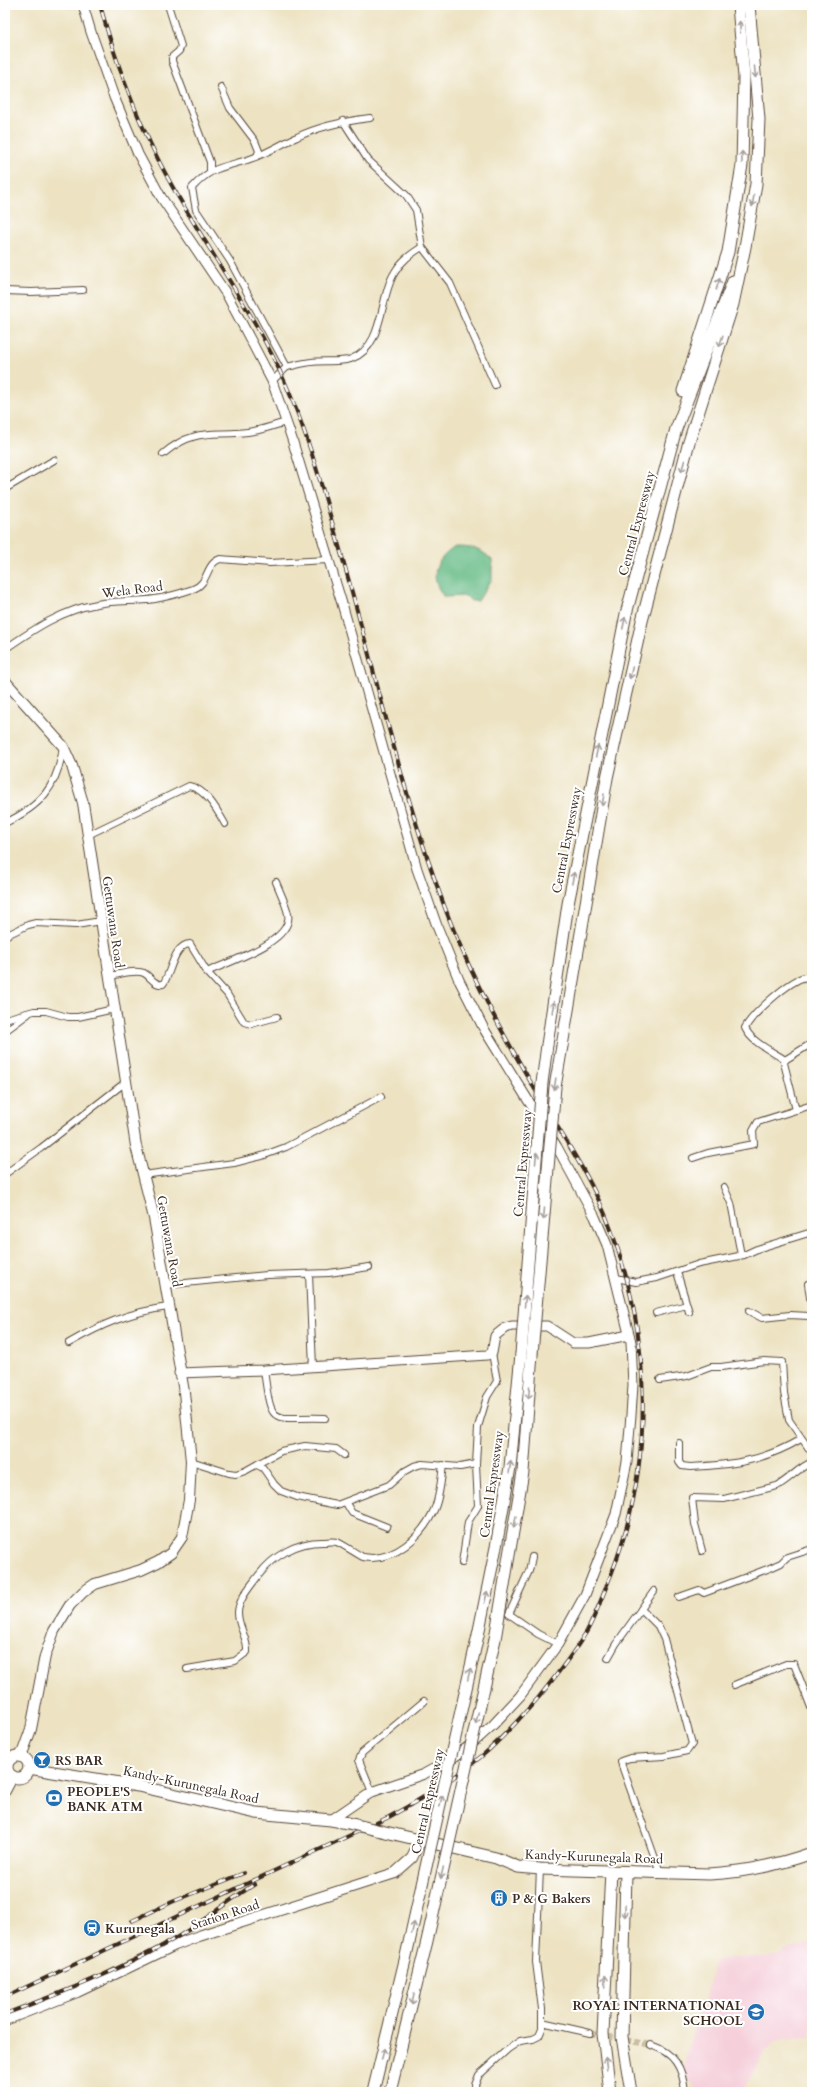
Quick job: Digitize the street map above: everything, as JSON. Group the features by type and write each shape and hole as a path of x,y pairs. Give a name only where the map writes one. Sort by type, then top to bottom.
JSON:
{"highway":[{"path":"676,429 677,411 728,252 742,165 744,77 738,5"},
{"path":"746,247 756,184 759,119 749,5"},
{"name":"Central Expressway","path":"374,2092 478,1635 496,1547 510,1467 521,1354 542,1083 568,904 593,773 626,614 676,429 746,247"},
{"name":"Central Expressway","path":"390,2092 429,1933 495,1639 523,1472 555,1088 607,778 642,621 689,442 734,304 746,247"},
{"path":"14,1757 21,1757 27,1762 29,1768 23,1777 13,1776 8,1771 6,1764 14,1757"},
{"name":"Kandy-Kurunegala Road","path":"29,1768 138,1786 256,1813 348,1823 421,1839 496,1858 518,1867 626,1872 709,1874 732,1873 772,1866 812,1853"},
{"path":"610,2092 603,2034 611,1871"},
{"path":"626,1872 622,2037 631,2092"},
{"path":"394,2092 402,2044"}],"main road":[{"name":"Gettuwana Road","path":"5,681 54,734 63,746 77,781 88,834 136,1146 154,1218 188,1423 191,1461 187,1517 182,1537 176,1548 165,1558 151,1565 104,1580 89,1588 70,1605 54,1631 44,1656 31,1729 21,1757"},
{"path":"5,1791 13,1776"},
{"name":"Station Road","path":"5,2020 77,1992 175,1945 395,1873 412,1858 421,1839"}],"street":[{"path":"83,5 114,97 138,154 162,197 227,295 272,381 286,422 391,772 417,869 437,926 459,980 484,1029 578,1184 607,1245 629,1335 632,1385 631,1415 627,1462 616,1514 585,1595 558,1644 520,1696 493,1725 473,1743 453,1758 424,1774 372,1792 331,1820"},
{"path":"168,5 181,46 172,57 172,61 210,162 210,171"},
{"path":"221,86 230,108 255,141 259,151 257,156"},
{"path":"287,367 230,261 196,210 192,188 210,171 257,156 297,136 343,121 370,118"},
{"path":"343,121 368,160 406,195 416,210 422,247 450,283 495,385"},
{"path":"272,381 287,367 310,362 350,359 362,353 375,334 384,305 387,288 395,271 407,256 422,247"},
{"path":"5,291 83,290"},
{"path":"163,454 174,445 202,434 253,431 286,422"},
{"path":"5,489 54,460"},
{"name":"Wela Road","path":"5,649 46,622 86,606 114,601 156,599 193,589 204,581 210,565 220,559 270,563 328,560"},
{"path":"5,823 27,810 51,787 57,775 63,746"},
{"path":"88,834 189,786 193,787 207,797 225,824"},
{"path":"207,972 268,945 285,929 288,923 288,914 276,882"},
{"path":"5,936 36,923 76,926 101,921"},
{"path":"109,976 139,972 144,973 157,984 163,984 178,952 186,944 190,944 207,972 227,994 244,1022 251,1024 277,1017"},
{"path":"796,1110 788,1083 785,1060 758,1042 747,1033 745,1028 753,1018 793,983 805,977 812,983"},
{"path":"5,1019 29,1013 46,1011 68,1017 78,1017 114,1009"},
{"path":"5,1031 29,1013"},
{"path":"785,1060 812,1043"},
{"path":"5,1174 127,1081"},
{"path":"143,1175 234,1163 262,1156 286,1147 381,1097"},
{"path":"693,1158 754,1144 753,1131 758,1122 812,1105"},
{"path":"724,1186 730,1203 742,1255"},
{"path":"616,1278 636,1282 677,1272 699,1264 742,1255 812,1232"},
{"path":"165,1285 267,1275 309,1274 369,1267"},
{"path":"677,1272 689,1312"},
{"path":"309,1274 313,1367"},
{"path":"749,1311 762,1318 790,1315 809,1316 812,1312 808,1284 812,1283"},
{"path":"656,1313 687,1305"},
{"path":"69,1343 96,1328 121,1317 168,1307"},
{"path":"462,1563 468,1522 478,1506 476,1464 478,1427 487,1397 497,1381 492,1354 496,1336 505,1328 512,1326 547,1326 573,1343 589,1343 629,1335"},
{"path":"179,1373 264,1370 439,1360 492,1354"},
{"path":"660,1380 687,1376 698,1370 711,1367 782,1362 784,1393 789,1420 812,1453"},
{"path":"264,1370 268,1403 276,1416 286,1419 325,1418"},
{"path":"679,1443 679,1462 682,1466 690,1467 743,1463 773,1453 801,1439"},
{"path":"191,1461 228,1473 236,1474 257,1465 281,1451 306,1446 336,1449 344,1455"},
{"path":"702,1551 695,1524 692,1498 724,1499 777,1486 795,1472 812,1462"},
{"path":"257,1465 263,1468 281,1491 297,1497 337,1505 346,1503 354,1498 389,1485 409,1468 422,1464 460,1467 476,1464"},
{"path":"187,1669 235,1661 247,1652 247,1645 238,1613 241,1600 266,1565 281,1554 300,1544 335,1542 353,1550 362,1557 382,1558 396,1552 413,1540 425,1525 434,1509 443,1465"},
{"path":"346,1503 352,1513 387,1527"},
{"path":"678,1597 698,1590 704,1593 770,1568 781,1563 787,1557 812,1550"},
{"path":"532,1557 529,1571 509,1614 538,1634 558,1644"},
{"path":"608,1658 616,1644 654,1591"},
{"path":"641,1609 658,1626 664,1639 692,1744 687,1751 664,1756 630,1758 622,1762 622,1766 660,1872"},
{"path":"734,1685 786,1664 794,1664 812,1710"},
{"path":"372,1792 359,1760 362,1753 424,1701"},
{"path":"476,2092 475,2085 479,2075 513,2044 539,2036 542,2022 536,1962 540,1869"},
{"path":"542,2022 590,2033"},
{"path":"651,2045 664,2049 678,2065 685,2092"}],"shaded area":[{"name":"ROYAL INTERNATIONAL SCHOOL","path":"812,1943 812,2036 774,2042 764,2053 742,2092 699,2092 682,2072 694,2026 706,1998 713,1962 722,1959 776,1956 790,1948"}],"green space":[{"path":"455,547 475,549 484,553 492,560 492,579 478,601 471,601 466,596 444,597 436,582 435,575 439,563 448,552"}],"tunnel":[{"path":"590,2033 651,2045"}],"railway":[{"path":"5,1997 389,1817 438,1788 483,1755 505,1734 539,1697 582,1640 591,1624 611,1575 625,1533 635,1489 641,1445 643,1401 641,1357 634,1313 624,1270 610,1227 595,1192 502,1030 459,944 432,872 416,823 387,723 347,572 306,437 294,404 275,360 261,334 171,184 149,141 130,97 100,5"},
{"path":"132,1921 172,1902 244,1873"},
{"path":"5,2014 88,1981 149,1953 191,1928 255,1884"}],"place":[{"name":"RS BAR","path":"42,1760"},
{"name":"PEOPLE'S BANK ATM","path":"54,1798"},
{"name":"P & G Bakers","path":"499,1898"},
{"name":"Kurunegala","path":"92,1928"},
{"name":"ROYAL INTERNATIONAL SCHOOL","path":"756,2012"}]}
